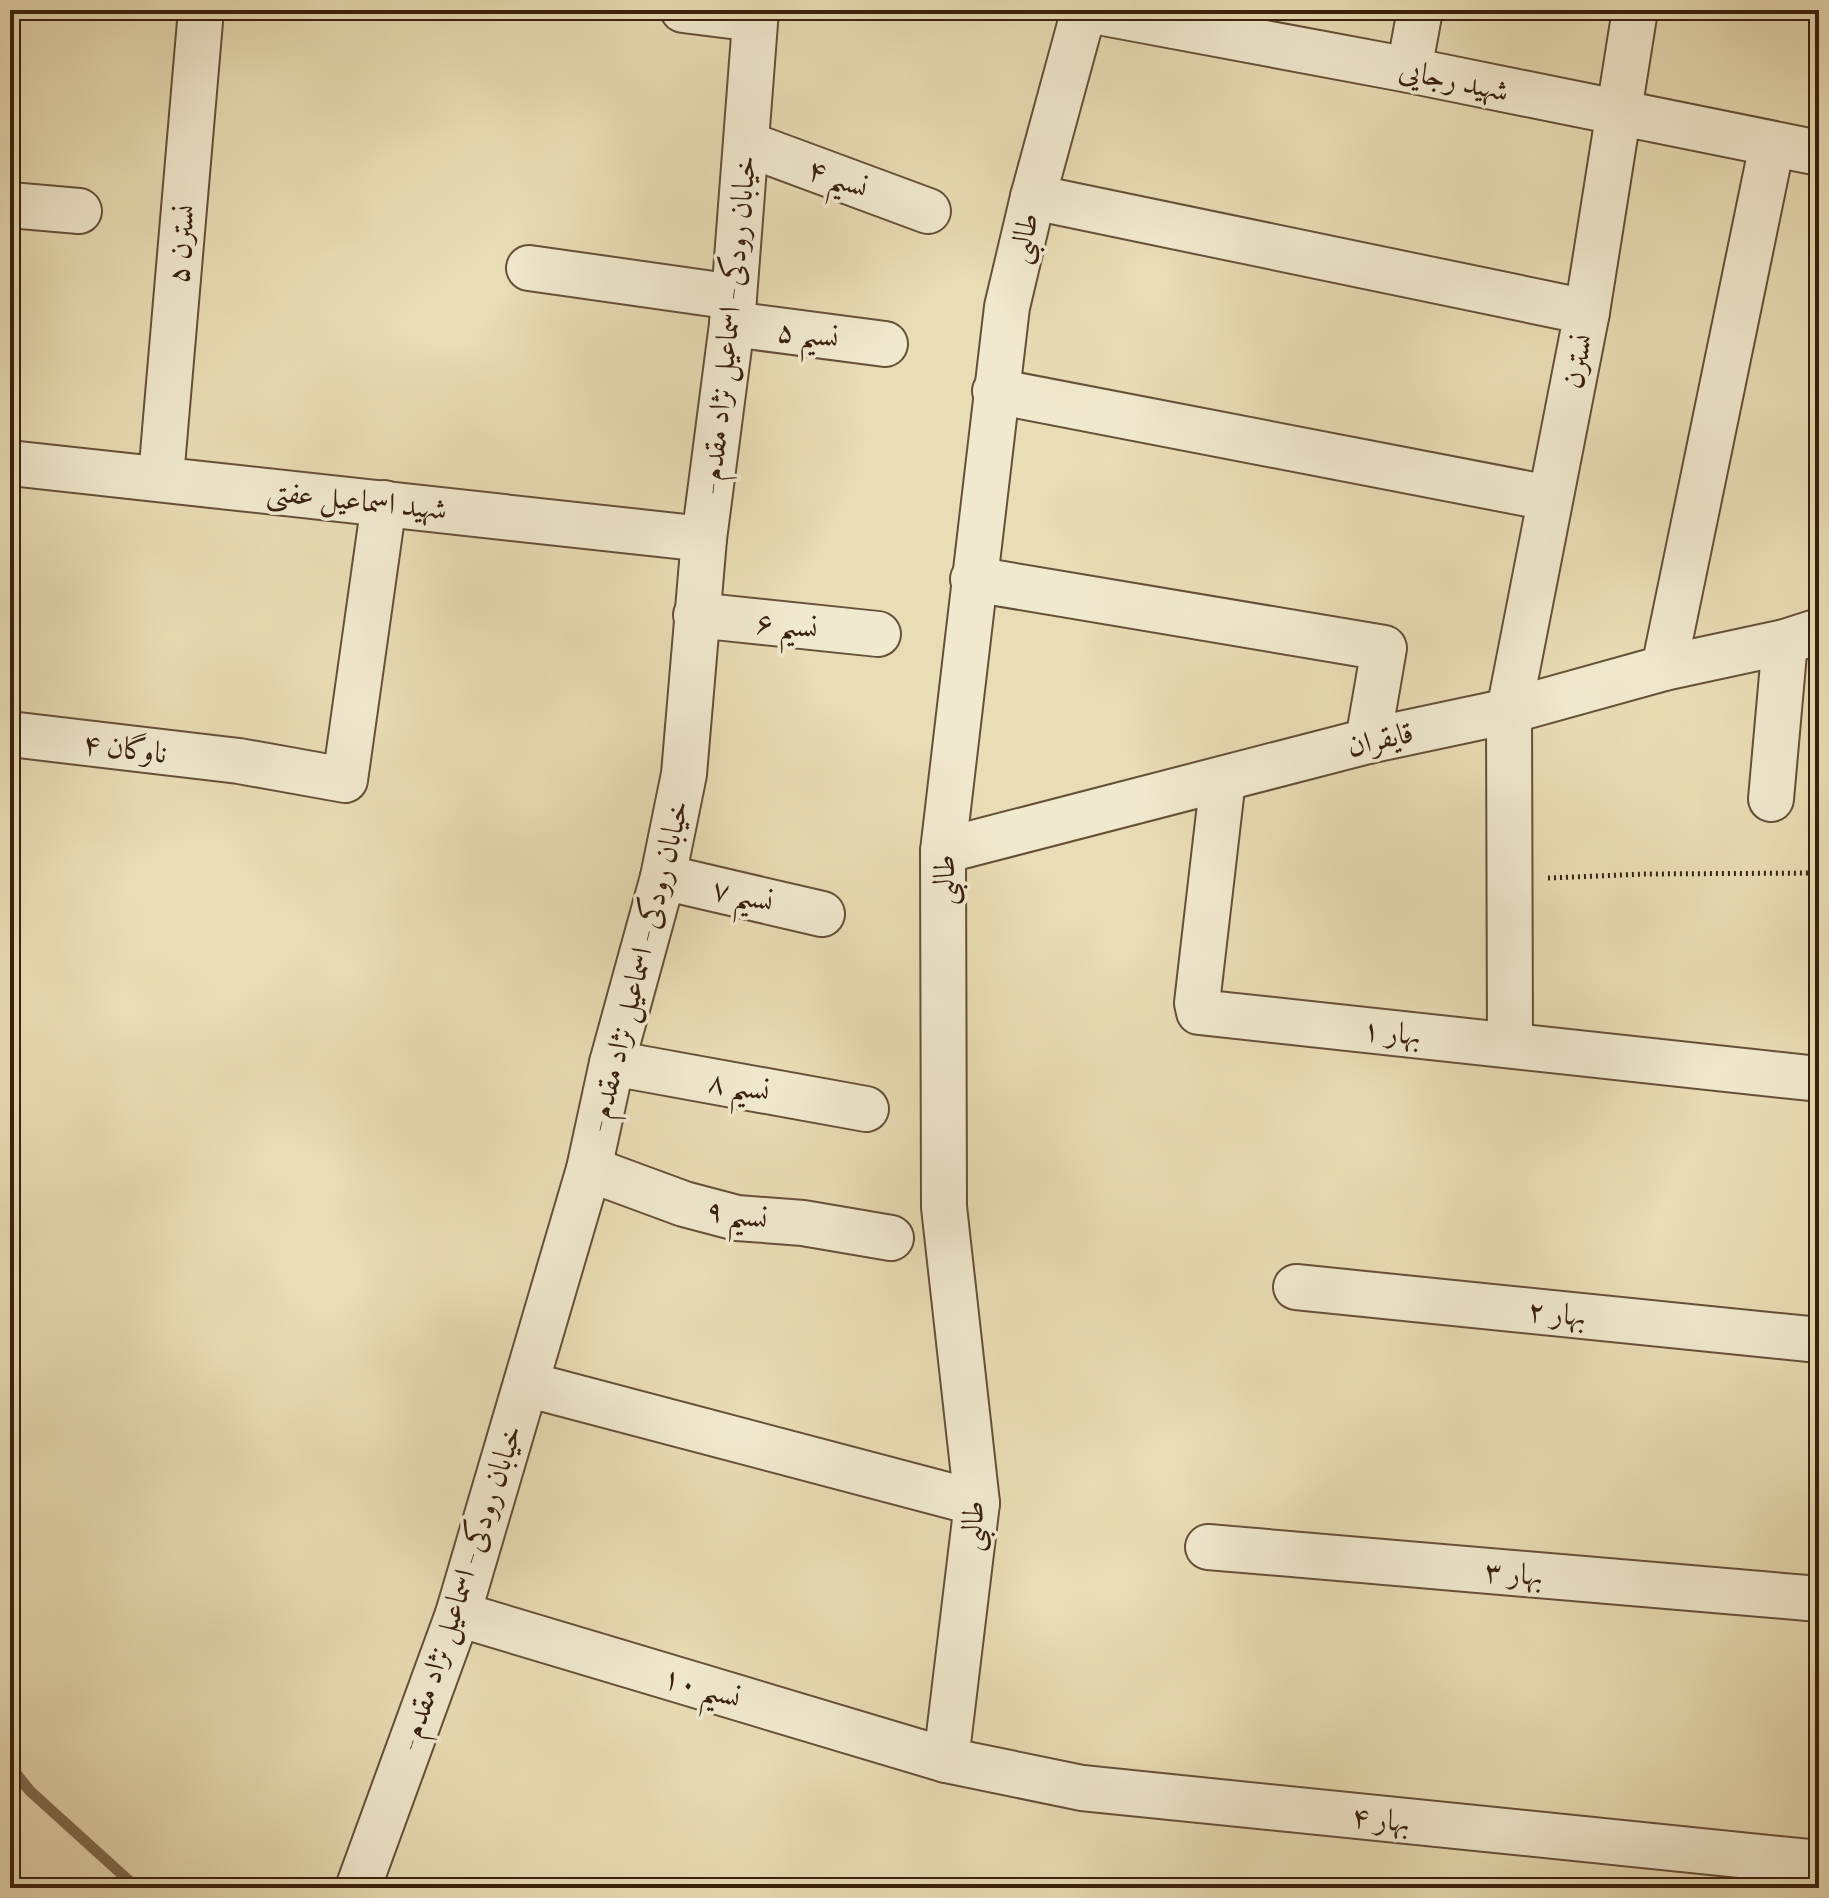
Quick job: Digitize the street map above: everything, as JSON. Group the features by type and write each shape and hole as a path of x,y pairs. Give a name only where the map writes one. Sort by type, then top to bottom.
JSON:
{"street":[{"name":"نسترن ۵","path":"161,477 201,10"},
{"path":"683,10 756,14"},
{"name":"شهید رجایی","path":"1086,10 1244,24 1409,70 1819,153"},
{"name":"طالبی","path":"946,1760 977,1503 944,1207 943,851 1007,307 1033,197 1086,10"},
{"path":"1409,70 1420,10"},
{"name":"نسترن","path":"1510,1044 1509,711 1587,312 1616,114 1635,10"},
{"name":"- خیابان رودکی - اسماعیل نژاد مقدم","path":"358,1888 458,1614 589,1169 612,1063 663,877 684,774 704,539 733,310 756,14"},
{"name":"نسیم ۴","path":"747,144 928,211"},
{"path":"1664,668 1772,145"},
{"path":"1033,197 1587,312"},
{"path":"10,205 79,211"},
{"name":"نسیم ۵","path":"529,268 885,344"},
{"path":"995,391 1549,498"},
{"name":"شهید اسماعیل عفتی","path":"10,463 161,477 704,539"},
{"name":"ناوگان ۴","path":"10,734 239,761 345,780 384,503"},
{"path":"973,579 1384,648 1368,741"},
{"name":"نسیم ۶","path":"696,615 878,634"},
{"path":"1771,799 1802,636"},
{"name":"قایقران","path":"943,851 1368,741 1509,711 1664,668 1802,636"},
{"name":"بهار ۱","path":"1223,779 1197,1003 1199,1012 1819,1079"},
{"name":"نسیم ۷","path":"663,877 822,914"},
{"name":"نسیم ۸","path":"612,1063 866,1109"},
{"name":"نسیم ۹","path":"589,1169 684,1204 737,1218 803,1223 891,1238"},
{"name":"بهار ۲","path":"1296,1287 1819,1340"},
{"path":"526,1384 977,1503"},
{"name":"بهار ۳","path":"1208,1547 1819,1599"},
{"name":"نسیم ۱۰","path":"458,1614 946,1760"},
{"name":"بهار ۴","path":"946,1760 1082,1788 1819,1863"}],"path":[{"path":"1511,880 1643,874 1819,873"}],"waterway":[{"path":"10,1766 30,1791 137,1888"}]}
